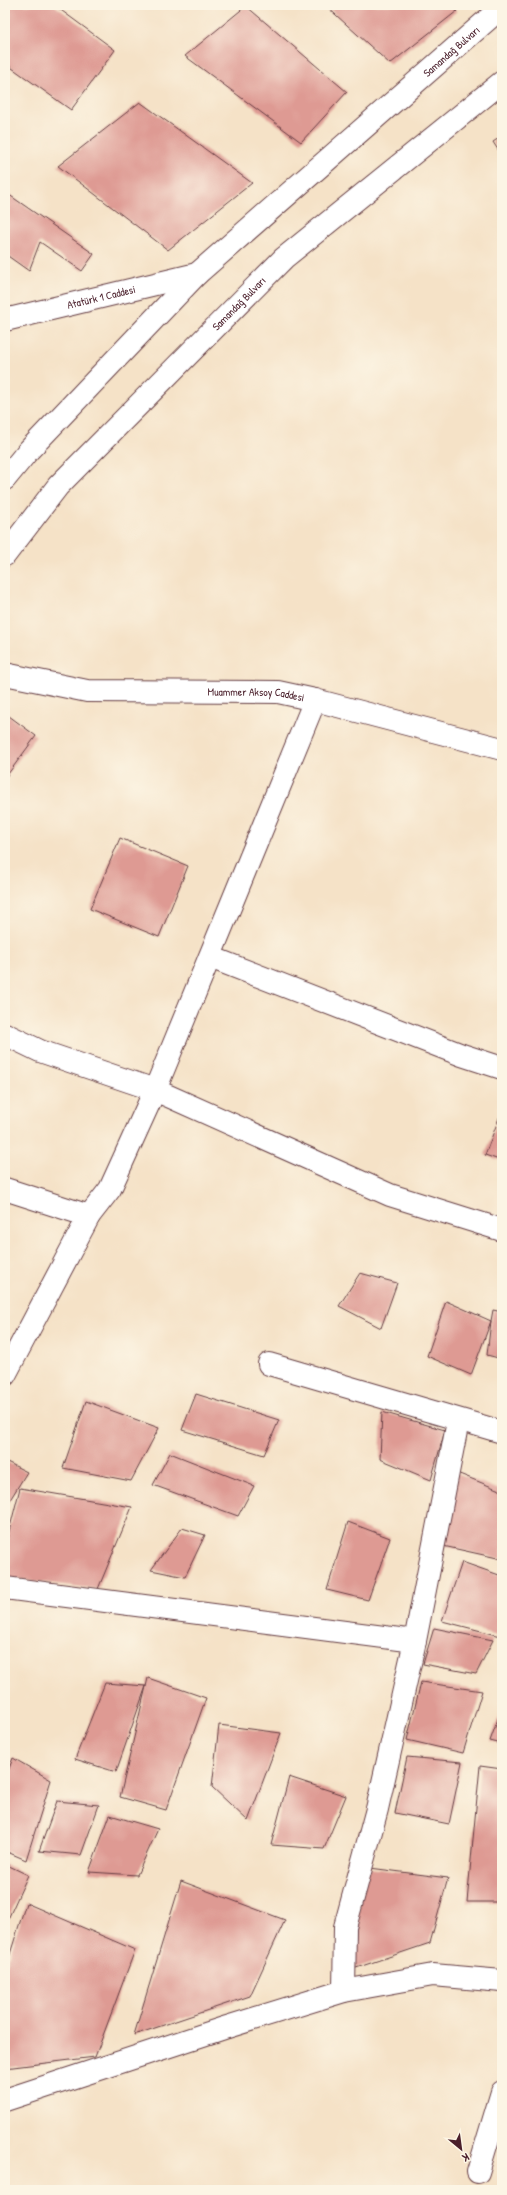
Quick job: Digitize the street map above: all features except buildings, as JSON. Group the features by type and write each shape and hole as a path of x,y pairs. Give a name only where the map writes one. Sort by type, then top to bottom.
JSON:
{"main road":[{"name":"Samandağ Bulvarı","path":"5,479 28,451 197,274 502,7"},
{"name":"Samandağ Bulvarı","path":"5,554 58,486 284,258 502,82"},
{"name":"Atatürk 1 Caddesi","path":"5,320 197,274"},
{"name":"Muammer Aksoy Caddesi","path":"5,674 87,691 278,692 316,700 502,749"},
{"path":"5,1375 89,1216 110,1188 155,1090 316,700"},
{"path":"210,957 462,1055 502,1068"},
{"path":"5,1034 40,1051 155,1090 390,1195 502,1230"},
{"path":"5,1189 89,1216"},
{"path":"269,1364 458,1421 502,1432"},
{"path":"344,1991 345,1927 377,1809 416,1641 458,1421"},
{"path":"5,1588 416,1641"},
{"path":"5,2100 224,2028 344,1991 433,1975 502,1981"},
{"path":"478,2172 502,2092"}]}
